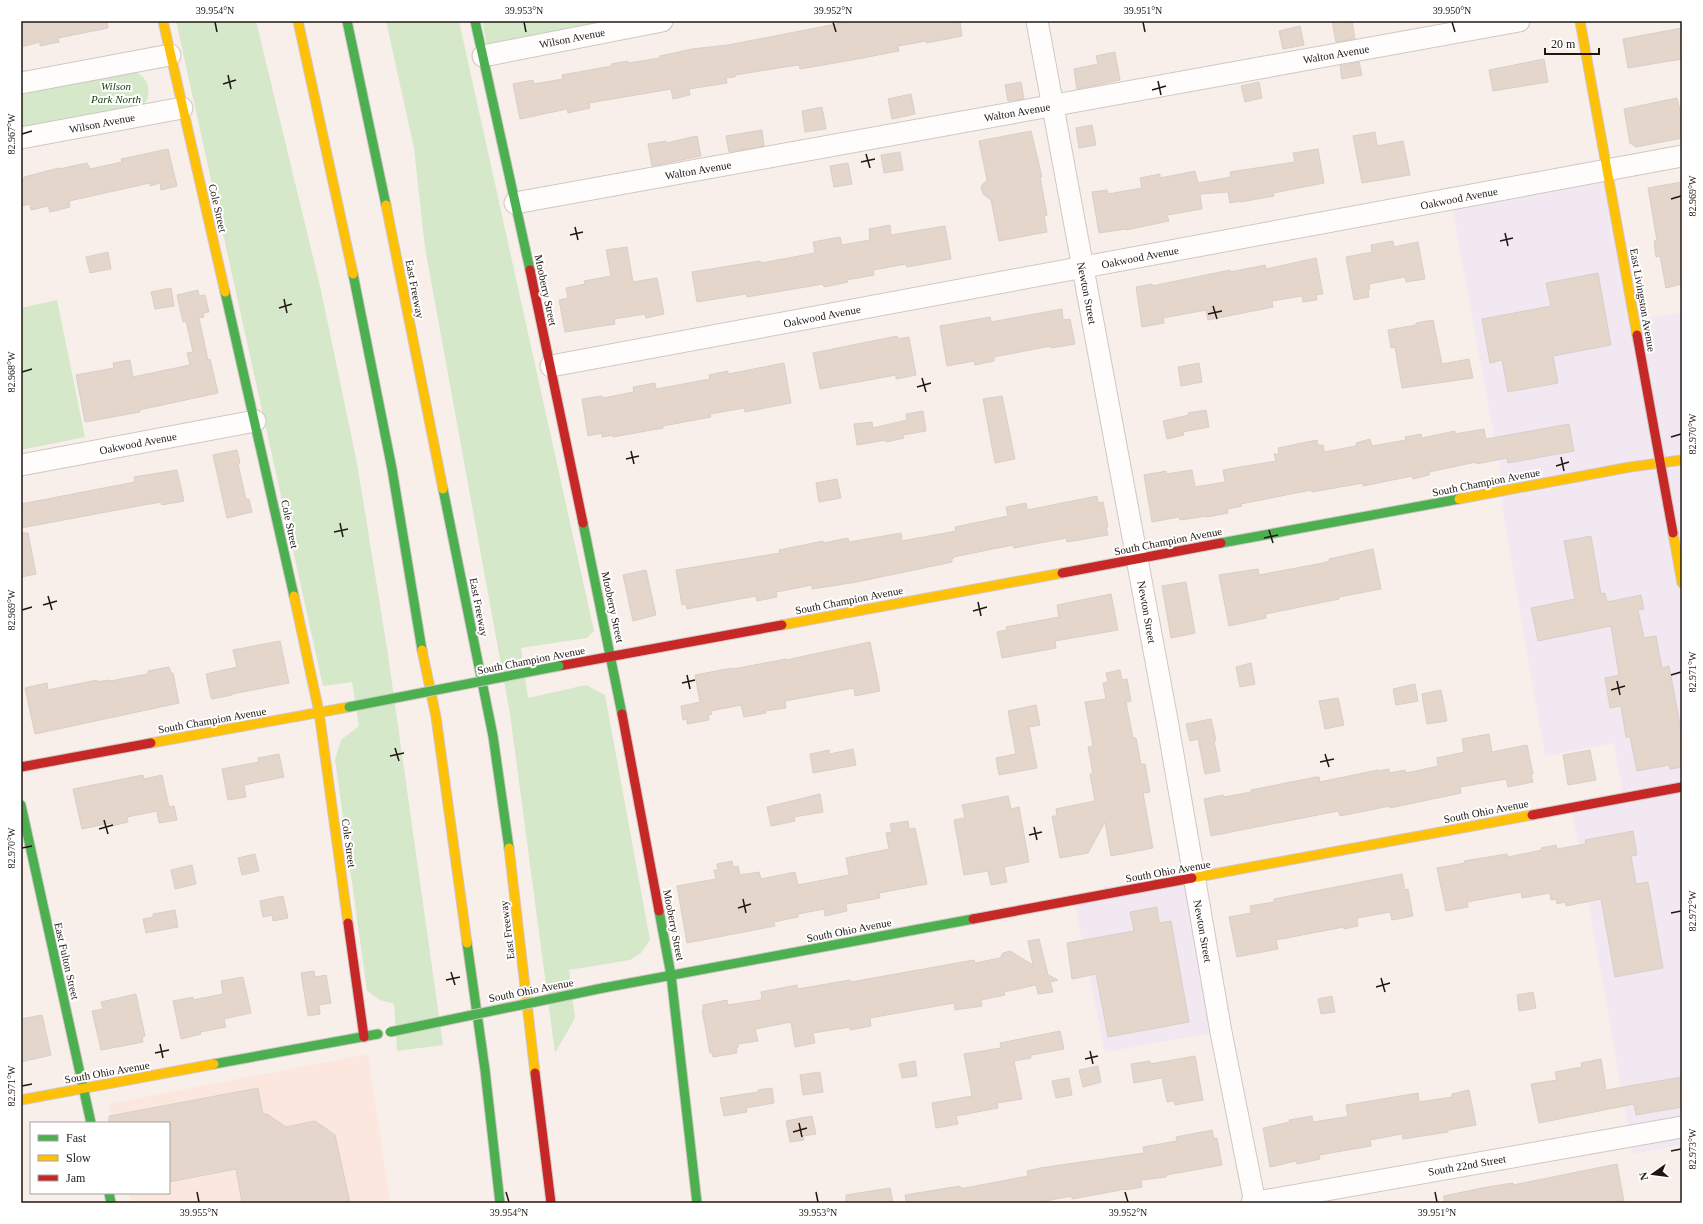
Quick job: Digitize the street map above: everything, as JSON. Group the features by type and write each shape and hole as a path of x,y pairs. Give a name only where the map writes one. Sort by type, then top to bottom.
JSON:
{"main road":[{"name":"Cole Street","path":"163,21 255,421 319,712 364,1037"},
{"path":"298,21 342,221 392,469 424,662 436,717 485,1070 500,1203"},
{"name":"East Freeway","path":"347,21 384,194 493,736 510,858 551,1203"},
{"name":"Mooberry Street","path":"475,21 551,366 612,656 671,975 697,1203"},
{"name":"East Livingston Avenue","path":"1580,21 1682,583"},
{"name":"South Champion Avenue","path":"21,767 1630,467 1682,460"},
{"name":"South Ohio Avenue","path":"21,1100 390,1032 671,975 1682,787"},
{"name":"East Fulton Street","path":"21,805 91,1122"}],"street":[{"name":"Wilson Avenue","path":"483,56 662,21"},
{"name":"Newton Street","path":"1037,21 1138,559 1167,720 1193,879 1254,1203"},
{"name":"Walton Avenue","path":"515,203 1518,21"},
{"path":"21,83 170,55"},
{"name":"Wilson Avenue","path":"21,138 182,108"},
{"name":"Oakwood Avenue","path":"551,366 1682,156"},
{"name":"Oakwood Avenue","path":"21,465 255,421"},
{"name":"South 22nd Street","path":"1254,1203 1682,1127"}],"shaded area":[{"path":"1606,172 1634,321 1682,312 1682,1145 1633,1154 1572,809 1624,799 1614,743 1545,756 1502,507 1501,473 1451,202"},
{"path":"1195,879 1223,1031 1105,1052 1074,901"},
{"path":"368,1054 390,1203 131,1203 129,1194 170,1194 170,1122 113,1122 109,1104"}],"green space":[{"path":"176,21 256,21 320,286 357,463 387,648 443,1045 397,1051 394,1004 380,1000 367,991 335,759 341,740 359,726 352,682 323,686"},
{"path":"386,21 459,21 594,631 587,638 521,648 528,698 586,685 605,695 650,940 641,953 630,960 569,970 575,1018 555,1053 510,714 425,248 414,148"},
{"path":"482,21 642,21 488,50"},
{"name":"Wilson Park North","path":"129,70 140,75 147,83 148,94 144,105 21,131 21,90"},
{"path":"57,300 85,437 21,450 21,308"}],"building":[{"path":"21,21 107,21 108,28 58,38 59,42 40,46 40,42 21,47"},
{"path":"852,21 960,21 962,36 927,43 926,41 898,46 899,51 800,69 799,65 735,75 735,77 726,78 727,83 689,89 690,95 673,99 671,89 589,103 590,108 568,113 567,109 520,119 513,84 533,80 534,84 563,79 562,75 612,66 611,64 660,58 660,56 692,49 728,45"},
{"path":"1332,21 1352,21 1355,39 1336,42"},
{"path":"1300,26 1304,45 1283,49 1279,31"},
{"path":"1682,28 1682,59 1628,68 1623,39"},
{"path":"1115,52 1120,80 1077,89 1074,69 1098,64 1096,56"},
{"path":"1544,59 1548,82 1493,91 1489,70"},
{"path":"1359,62 1362,75 1342,79 1340,66"},
{"path":"1021,82 1024,99 1008,101 1005,85"},
{"path":"1259,82 1262,98 1245,102 1241,86"},
{"path":"911,94 915,114 892,119 888,99"},
{"path":"1677,98 1682,120 1682,138 1636,147 1630,143 1624,109"},
{"path":"822,107 826,129 805,132 802,111"},
{"path":"1092,125 1096,145 1079,148 1076,128"},
{"path":"762,130 764,146 729,152 726,136"},
{"path":"1031,131 1042,177 1040,177 1047,215 1044,216 1047,232 999,241 991,200 983,194 981,186 987,180 979,141"},
{"path":"1375,132 1377,146 1403,141 1410,175 1362,183 1353,136"},
{"path":"697,136 701,156 652,166 648,144 666,141 666,143"},
{"path":"168,149 177,186 161,190 160,183 150,186 150,183 69,201 70,207 50,212 48,206 31,210 30,204 21,206 21,180 24,179 24,177 87,163 90,169 122,162 121,159"},
{"path":"1318,149 1324,183 1273,193 1274,196 1230,203 1228,192 1200,194 1202,209 1167,215 1169,221 1126,230 1099,233 1092,192 1107,190 1108,194 1142,188 1140,178 1160,174 1160,178 1195,171 1198,183 1231,177 1230,172 1295,162 1293,153"},
{"path":"900,152 903,170 884,173 881,155"},
{"path":"848,163 852,184 834,187 830,166"},
{"path":"1682,182 1682,284 1666,288 1660,256 1656,257 1654,241 1657,240 1648,188"},
{"path":"890,225 891,235 945,226 951,259 907,267 906,264 873,270 874,275 847,280 848,282 824,287 823,284 747,297 746,294 697,302 692,272 760,261 761,263 815,253 813,242 840,237 842,245 870,240 869,229"},
{"path":"1393,241 1394,247 1418,242 1425,279 1406,282 1405,277 1369,284 1369,297 1354,300 1346,257 1372,252 1371,245"},
{"path":"627,247 633,282 657,278 664,314 646,318 645,314 614,319 615,324 565,332 559,300 568,298 566,288 585,284 584,281 611,276 606,250"},
{"path":"108,252 111,269 90,273 86,257"},
{"path":"1316,258 1323,294 1316,295 1317,300 1303,302 1302,296 1272,301 1273,307 1208,320 1206,310 1163,318 1164,323 1142,327 1136,287 1152,284 1152,286 1230,270 1230,272 1265,265 1266,269"},
{"path":"1598,273 1611,345 1553,356 1558,383 1508,392 1502,360 1490,363 1482,319 1551,306 1546,283"},
{"path":"171,288 174,306 155,309 151,292"},
{"path":"198,290 199,296 205,295 209,312 203,313 204,317 199,318 208,360 210,359 218,393 139,410 140,412 85,422 76,375 114,368 113,363 130,360 133,377 190,365 187,353 193,352 186,321 183,322 177,295"},
{"path":"1062,309 1063,320 1070,319 1075,344 1051,348 1051,346 994,357 994,361 975,365 974,361 947,366 940,326 990,317 991,322"},
{"path":"1433,320 1442,364 1469,359 1473,378 1402,388 1395,347 1391,348 1388,330"},
{"path":"897,336 898,339 909,337 916,375 896,379 896,375 820,389 813,353"},
{"path":"784,363 791,403 745,412 744,408 710,414 711,417 613,437 613,435 602,437 602,433 588,436 582,399 602,396 603,398 634,392 633,387 655,383 656,389 710,379 709,375 728,371 728,374"},
{"path":"1199,363 1202,382 1181,386 1178,367"},
{"path":"1002,396 1015,459 995,463 983,399"},
{"path":"1206,410 1209,427 1183,432 1184,435 1167,439 1163,421 1189,415 1188,413"},
{"path":"923,411 926,431 903,435 904,438 886,442 886,440 857,445 854,424 872,422 873,428 907,420 906,414"},
{"path":"1569,424 1574,451 1508,463 1507,458 1476,464 1476,462 1429,472 1429,475 1413,479 1412,476 1363,486 1363,483 1312,492 1311,490 1241,504 1242,506 1227,509 1228,513 1180,520 1179,517 1152,522 1144,475 1166,471 1166,474 1192,470 1195,487 1225,482 1223,470 1276,461 1274,454 1279,454 1278,448 1317,440 1318,445 1323,445 1324,452 1356,446 1356,443 1370,439 1372,446 1406,440 1405,437 1421,434 1422,438 1455,431 1455,434 1484,429 1486,439"},
{"path":"237,450 240,463 238,464 246,499 249,499 252,512 227,518 213,455"},
{"path":"177,470 184,501 162,505 161,502 21,528 21,504 135,482 134,477"},
{"path":"837,479 841,498 819,502 816,483"},
{"path":"1097,496 1098,503 1103,502 1108,535 1067,542 1066,538 1014,548 1013,545 953,557 952,562 857,582 812,589 812,585 776,592 777,597 757,601 756,596 687,609 686,604 682,605 676,570 780,553 779,550 823,541 823,543 848,538 849,542 901,533 902,541 956,531 955,527 1008,516 1006,507 1026,503 1027,510"},
{"path":"21,533 28,533 36,574 21,577"},
{"path":"1591,536 1601,594 1605,593 1607,602 1641,595 1644,609 1638,610 1644,638 1656,636 1662,668 1669,666 1682,735 1682,767 1670,769 1669,765 1637,771 1630,737 1626,737 1621,706 1610,708 1605,678 1619,675 1611,626 1538,641 1531,608 1575,599 1564,541"},
{"path":"1373,549 1381,589 1266,614 1266,618 1229,626 1219,575 1258,569 1259,575 1323,563 1329,561 1329,559"},
{"path":"646,570 656,615 633,621 623,575"},
{"path":"1186,582 1195,633 1171,638 1162,586"},
{"path":"1111,594 1118,630 1055,641 1056,648 1002,658 997,632 1007,630 1006,627 1059,617 1057,605"},
{"path":"280,641 289,683 211,698 206,674 237,667 233,650"},
{"path":"870,642 880,691 855,696 854,688 785,701 786,708 765,711 766,713 744,717 741,705 711,711 712,714 708,715 709,720 687,724 687,719 683,720 681,706 700,702 695,675 786,660"},
{"path":"1251,663 1255,684 1240,687 1236,667"},
{"path":"169,667 171,673 173,673 179,703 35,734 25,688 47,683 48,690 97,680 97,682 110,681 148,674 148,671"},
{"path":"1120,670 1122,680 1127,679 1131,701 1126,702 1133,738 1136,738 1141,764 1145,764 1150,792 1143,793 1153,848 1111,856 1105,822 1088,853 1060,858 1052,816 1057,816 1056,809 1095,801 1090,774 1093,774 1088,747 1093,746 1085,702 1106,699 1103,683 1108,682 1106,673"},
{"path":"1415,684 1418,701 1396,705 1393,689"},
{"path":"1441,690 1447,721 1427,724 1422,694"},
{"path":"1338,698 1344,725 1325,729 1319,701"},
{"path":"1036,705 1040,725 1029,727 1037,768 999,775 996,758 1016,754 1008,711"},
{"path":"1211,719 1216,740 1214,741 1220,771 1205,774 1198,739 1190,741 1186,724"},
{"path":"1489,734 1492,752 1527,745 1533,774 1531,774 1533,782 1508,787 1506,779 1460,787 1461,793 1390,808 1390,806 1340,816 1338,811 1211,836 1204,799 1251,792 1251,790 1316,777 1319,777 1320,782 1378,770 1389,769 1390,773 1405,770 1406,773 1434,767 1438,766 1437,758 1464,752 1462,739"},
{"path":"853,749 856,765 813,773 810,754 829,750 830,754"},
{"path":"1590,750 1596,780 1568,785 1563,755"},
{"path":"279,754 284,777 244,785 246,797 228,800 222,769 259,762 258,758"},
{"path":"143,775 144,779 162,775 169,807 174,806 177,820 159,823 157,811 127,817 128,822 112,826 111,823 82,829 73,789"},
{"path":"820,794 823,812 794,817 795,821 771,826 767,807"},
{"path":"1008,796 1011,809 1019,807 1029,862 1004,867 1007,882 991,885 988,871 964,875 954,820 965,818 962,805"},
{"path":"908,821 909,829 915,828 927,884 879,893 880,898 846,904 847,911 825,916 824,909 798,914 798,917 774,922 775,926 687,943 677,886 716,879 714,870 718,870 717,864 732,861 733,867 738,866 740,875 759,872 761,879 795,872 798,885 849,875 846,858 889,849 886,833 892,832 890,824"},
{"path":"1633,831 1637,855 1631,856 1636,884 1648,882 1663,968 1615,977 1601,899 1566,906 1565,902 1557,904 1556,899 1551,900 1550,893 1522,898 1521,892 1467,902 1468,907 1446,911 1437,868 1465,863 1464,861 1507,854 1508,857 1542,850 1541,848 1556,845 1557,849 1586,844 1585,840"},
{"path":"255,854 259,871 242,875 238,858"},
{"path":"192,865 196,884 175,889 171,870"},
{"path":"1402,874 1405,890 1408,889 1413,916 1392,920 1390,912 1357,918 1358,926 1344,929 1344,927 1276,940 1278,949 1237,957 1229,917 1251,913 1250,906 1274,902 1274,899"},
{"path":"283,896 288,918 273,921 272,915 263,917 260,901"},
{"path":"1157,907 1159,923 1171,921 1189,1022 1108,1037 1096,974 1072,979 1067,943 1134,931 1130,912"},
{"path":"175,910 178,927 146,933 143,919 153,917 153,914"},
{"path":"1039,939 1048,975 1058,980 1050,982 1053,992 1038,994 1036,985 1004,992 1005,995 981,1000 982,1006 955,1010 954,1003 870,1018 871,1026 850,1030 850,1027 813,1033 815,1043 795,1047 791,1022 755,1029 758,1041 738,1044 738,1048 736,1048 737,1053 713,1057 712,1053 710,1053 702,1010 703,1005 727,1000 728,1005 760,1000 762,998 761,992 797,985 798,989 850,980 851,982 974,960 975,963 1000,958 1003,953 1010,951 1033,965 1028,941"},
{"path":"314,971 315,977 326,975 331,1003 319,1005 320,1014 308,1016 301,973"},
{"path":"243,977 251,1013 224,1019 226,1027 200,1032 201,1034 181,1039 173,1001 193,997 193,1000 223,994 221,981"},
{"path":"1533,992 1536,1008 1519,1011 1517,995"},
{"path":"136,994 145,1036 142,1037 143,1042 101,1050 92,1011 103,1009 101,1002"},
{"path":"1332,996 1335,1012 1321,1014 1318,999"},
{"path":"42,1015 51,1055 21,1062 21,1019"},
{"path":"1060,1031 1064,1049 1031,1055 1031,1058 1014,1061 1022,1099 997,1103 998,1108 956,1116 958,1124 936,1128 932,1103 972,1096 964,1054 1001,1048 1000,1043"},
{"path":"1195,1056 1203,1100 1175,1105 1174,1101 1167,1102 1162,1078 1134,1083 1131,1064 1150,1061 1150,1064"},
{"path":"1601,1059 1606,1090 1682,1077 1682,1107 1636,1115 1634,1104 1539,1123 1531,1084 1557,1080 1555,1072 1582,1067 1581,1063"},
{"path":"915,1061 917,1076 902,1078 899,1064"},
{"path":"1098,1066 1101,1082 1083,1087 1079,1070"},
{"path":"820,1072 823,1092 803,1095 800,1075"},
{"path":"1069,1078 1072,1095 1056,1098 1052,1081"},
{"path":"258,1088 263,1114 267,1114 286,1127 315,1121 335,1135 350,1203 242,1203 236,1169 170,1182 170,1122 109,1122 109,1116"},
{"path":"772,1088 774,1103 746,1108 747,1112 724,1116 720,1098 758,1092 758,1090"},
{"path":"1469,1090 1476,1125 1448,1130 1448,1132 1403,1139 1402,1134 1370,1140 1371,1146 1319,1155 1320,1159 1297,1164 1296,1161 1270,1167 1263,1128 1290,1122 1289,1120 1312,1116 1313,1122 1345,1117 1348,1116 1346,1105 1418,1093 1419,1102 1452,1097 1452,1094"},
{"path":"812,1116 816,1134 803,1136 804,1140 790,1142 786,1121"},
{"path":"1212,1130 1214,1139 1217,1138 1222,1165 1166,1175 1166,1177 1141,1180 1142,1187 1072,1199 1072,1196 1035,1203 906,1203 905,1195 960,1186 961,1188 965,1188 1028,1176 1027,1171 1040,1168 1144,1153 1143,1147 1177,1141 1176,1137"},
{"path":"1617,1164 1624,1201 1614,1203 1444,1203 1444,1196 1487,1187 1513,1183 1513,1185"},
{"path":"890,1188 893,1203 846,1203 846,1195"}],"traffic: fast":[{"path":"347,21 386,205"},
{"path":"475,21 530,270"},
{"path":"353,274 392,469 422,650"},
{"path":"225,292 294,596"},
{"path":"443,489 493,736 509,848"},
{"path":"1221,543 1459,499"},
{"path":"583,523 622,714"},
{"path":"349,707 559,666"},
{"path":"21,805 91,1122"},
{"path":"659,911 671,975 697,1203"},
{"path":"603,988 973,919"},
{"path":"467,943 485,1070 500,1203"},
{"path":"390,1032 603,988"},
{"path":"214,1064 378,1034"},
{"path":"109,1194 111,1203"}],"traffic: slow":[{"path":"163,21 225,292"},
{"path":"298,21 353,274"},
{"path":"1580,21 1637,335"},
{"path":"386,205 443,489"},
{"path":"1459,499 1630,467 1682,460"},
{"path":"1673,533 1682,583"},
{"path":"782,625 1062,573"},
{"path":"294,596 319,712 348,923"},
{"path":"422,650 436,717 467,943"},
{"path":"151,743 349,707"},
{"path":"1192,878 1532,815"},
{"path":"509,848 535,1073"},
{"path":"21,1100 214,1064"}],"traffic: jam":[{"path":"530,270 583,523"},
{"path":"1637,335 1673,533"},
{"path":"1062,573 1221,543"},
{"path":"559,666 782,625"},
{"path":"622,714 659,911"},
{"path":"21,767 151,743"},
{"path":"1532,815 1682,787"},
{"path":"973,919 1192,878"},
{"path":"348,923 364,1037"},
{"path":"535,1073 551,1203"}]}
